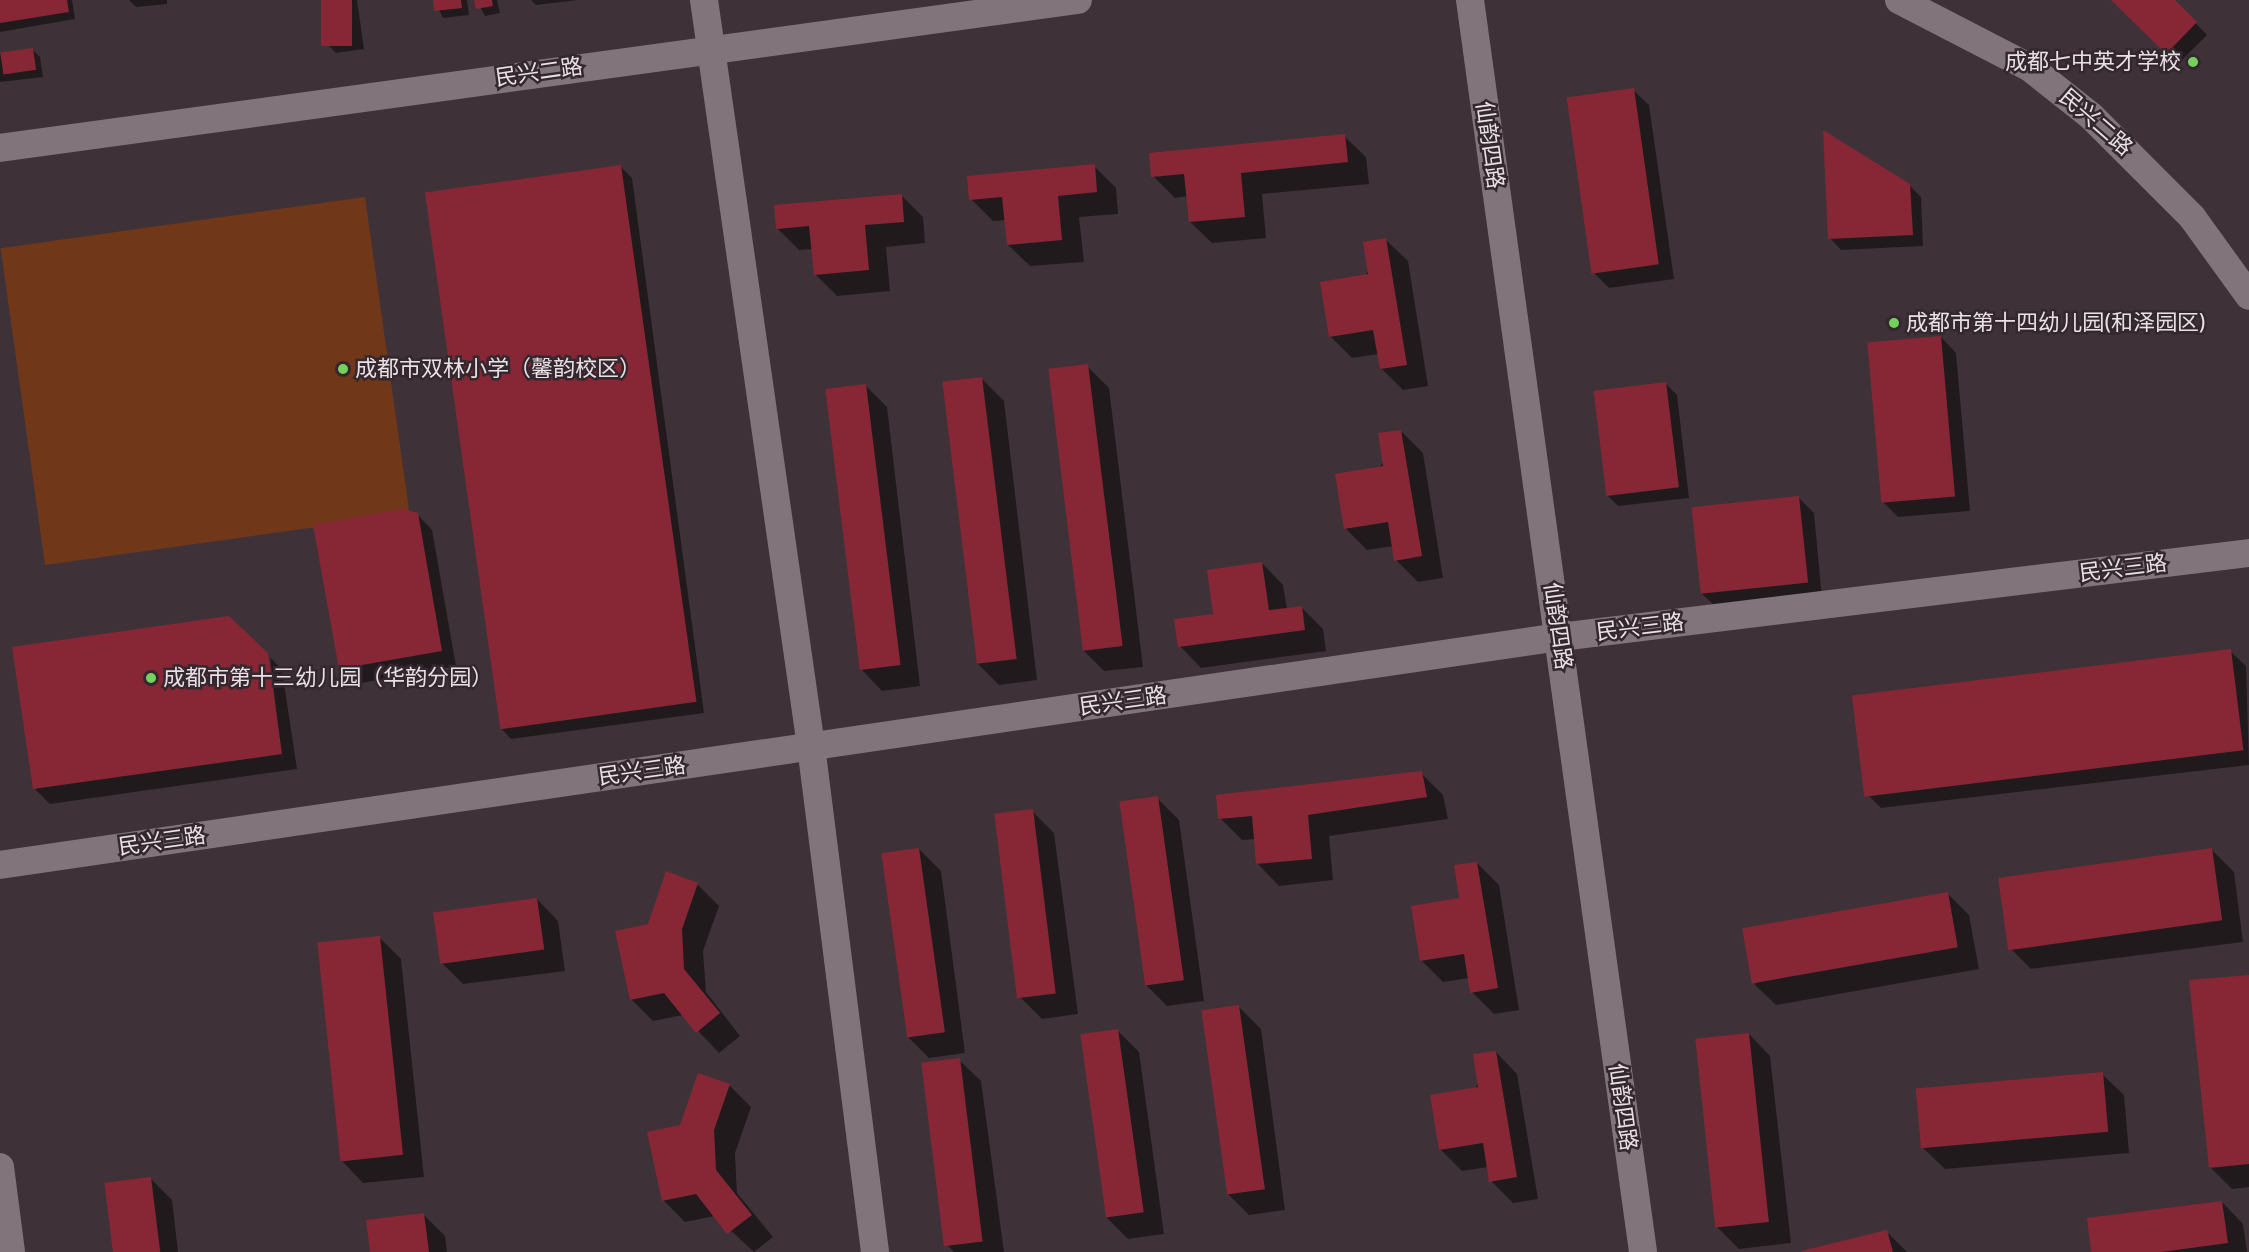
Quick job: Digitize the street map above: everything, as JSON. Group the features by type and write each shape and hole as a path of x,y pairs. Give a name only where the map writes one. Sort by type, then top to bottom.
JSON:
{"street":[{"path":"704,0 811,746 875,1252"},
{"name":"民兴二路","path":"0,148 711,47 1078,0"},
{"name":"仙韵四路","path":"1470,0 1560,637 1643,1252"},
{"name":"民兴二路","path":"1899,0 1932,7 2029,68 2091,116 2192,217 2249,297"},
{"name":"民兴三路","path":"0,865 1560,637 2249,553"},
{"path":"0,1167 12,1252"}],"shaded area":[{"path":"365,197 410,514 45,565 1,248"}],"building":[{"path":"0,0 67,0 69,12 0,23"},
{"path":"321,0 352,0 352,46 321,46"},
{"path":"433,0 461,0 462,8 434,11"},
{"path":"474,0 492,0 493,6 476,9"},
{"path":"2111,0 2175,0 2197,22 2166,54"},
{"path":"33,48 36,70 3,74 0,53"},
{"path":"1634,88 1659,264 1591,274 1567,97"},
{"path":"1823,130 1910,184 1913,235 1828,239"},
{"path":"1345,134 1348,162 1241,173 1245,217 1189,222 1184,174 1151,177 1149,153"},
{"path":"1095,164 1097,192 1058,196 1062,240 1007,245 1002,197 969,200 967,176"},
{"path":"621,165 696,702 500,729 425,193"},
{"path":"902,194 904,222 865,225 869,270 814,275 809,226 776,229 774,205"},
{"path":"1386,238 1407,365 1380,369 1373,330 1329,337 1320,282 1368,274 1363,242"},
{"path":"1941,336 1955,496 1881,503 1867,342"},
{"path":"1088,364 1123,646 1083,651 1048,369"},
{"path":"982,377 1017,659 977,664 942,382"},
{"path":"1666,382 1679,487 1606,496 1594,391"},
{"path":"866,384 900,665 860,670 825,389"},
{"path":"1401,430 1422,556 1394,561 1388,522 1344,529 1335,474 1383,466 1378,433"},
{"path":"1799,496 1808,583 1701,594 1692,507"},
{"path":"402,509 418,513 442,651 339,669 313,525"},
{"path":"1262,562 1269,610 1302,606 1305,630 1178,647 1174,619 1213,614 1207,570"},
{"path":"229,616 268,653 282,754 33,789 12,647"},
{"path":"2231,649 2243,750 1864,797 1852,696"},
{"path":"1422,771 1427,797 1308,815 1312,859 1256,864 1252,816 1218,819 1216,795"},
{"path":"1158,796 1184,980 1145,986 1119,801"},
{"path":"1033,809 1056,994 1017,998 994,814"},
{"path":"919,848 945,1032 907,1037 881,853"},
{"path":"2212,848 2222,920 2008,950 1998,878"},
{"path":"1477,862 1498,988 1470,993 1464,954 1420,961 1411,906 1459,898 1454,865"},
{"path":"666,871 698,883 682,929 684,969 720,1013 696,1033 664,993 630,1000 615,931 648,924"},
{"path":"1948,892 1958,947 1752,983 1742,928"},
{"path":"537,898 544,949 440,964 433,913"},
{"path":"380,936 403,1155 340,1161 317,943"},
{"path":"2249,975 2249,1164 2209,1168 2189,980"},
{"path":"1239,1005 1265,1189 1227,1194 1201,1010"},
{"path":"1118,1029 1144,1212 1106,1217 1080,1034"},
{"path":"1749,1033 1769,1222 1715,1228 1695,1039"},
{"path":"1496,1051 1517,1177 1489,1182 1483,1143 1439,1150 1430,1095 1478,1087 1473,1054"},
{"path":"960,1058 983,1242 944,1246 921,1063"},
{"path":"2103,1072 2108,1132 1921,1148 1916,1088"},
{"path":"698,1073 730,1084 714,1130 716,1170 752,1215 727,1234 696,1194 662,1201 647,1132 680,1125"},
{"path":"151,1177 160,1252 113,1252 104,1183"},
{"path":"2222,1201 2228,1243 2161,1252 2091,1252 2087,1218"},
{"path":"424,1213 429,1252 370,1252 366,1220"},
{"path":"1887,1230 1893,1252 1801,1252 1801,1251"}],"place":[{"name":"成都七中英才学校","path":"2193,62"},
{"name":"成都市第十四幼儿园(和泽园区)","path":"1894,323"},
{"name":"成都市双林小学（馨韵校区）","path":"343,369"},
{"name":"成都市第十三幼儿园（华韵分园）","path":"151,678"}]}
